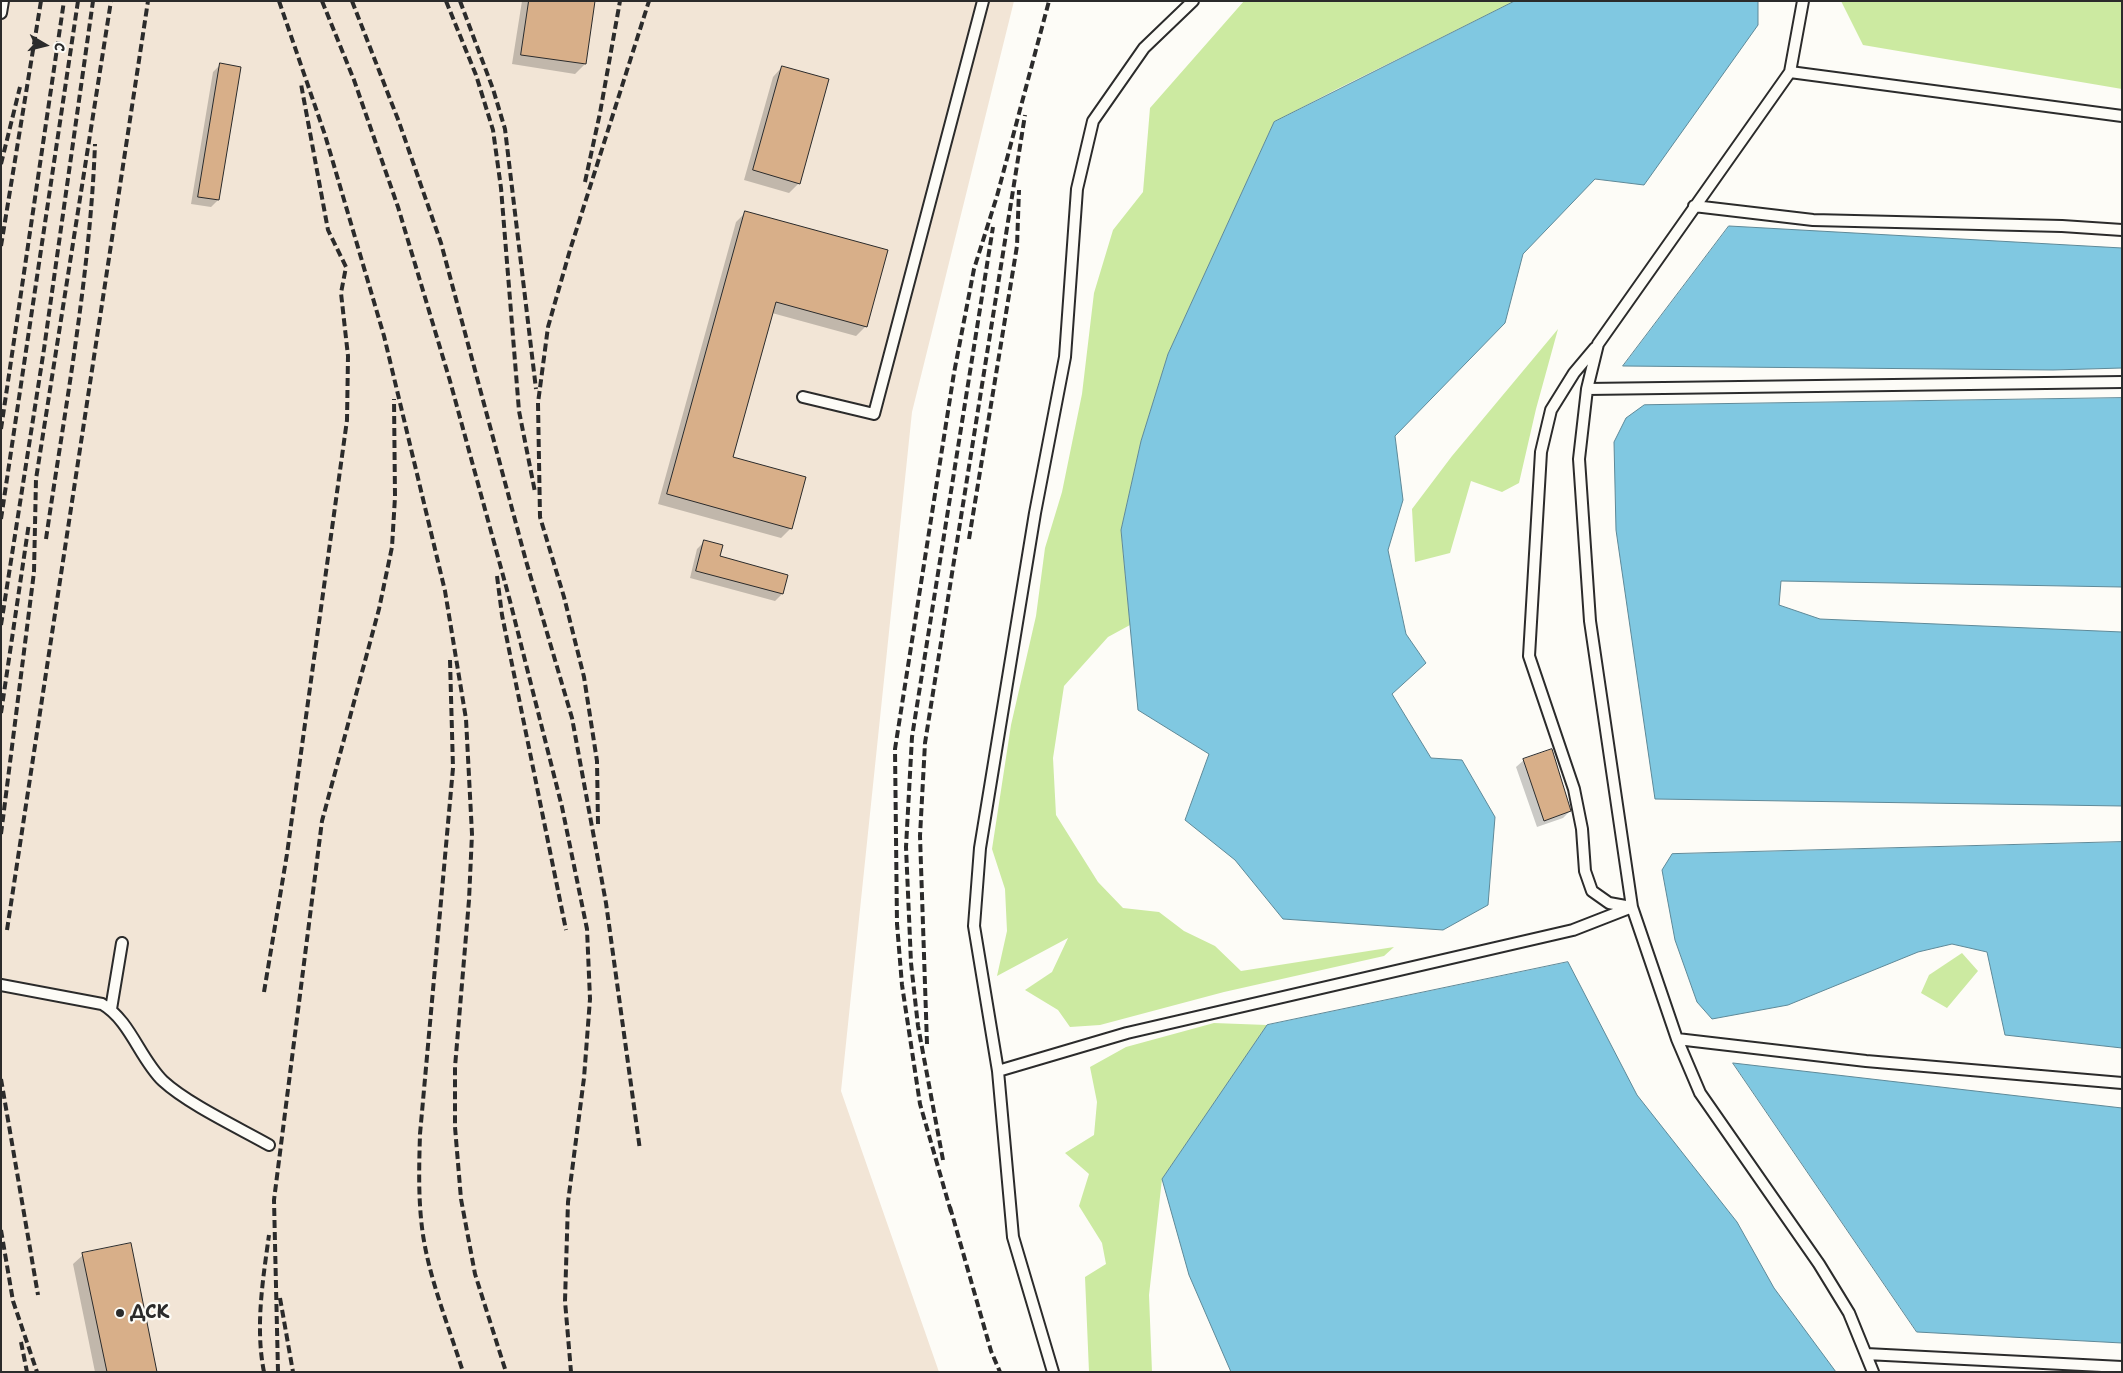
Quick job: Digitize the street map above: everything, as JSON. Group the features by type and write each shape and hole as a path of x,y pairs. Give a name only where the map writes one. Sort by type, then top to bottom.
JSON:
{"lane":[{"path":"1,13 3,1"},
{"path":"802,397 874,414 983,1"},
{"path":"1053,1372 1013,1237 998,1071 974,926 980,848 1035,513 1065,357 1077,189 1093,121 1144,48 1193,1"},
{"path":"1632,907 1609,902 1592,891 1585,871 1582,829 1574,789 1529,656 1541,452 1551,410 1574,373 1598,344 1790,72 1803,1"},
{"path":"1790,72 2122,116"},
{"path":"1694,206 1813,220 2062,226 2122,230"},
{"path":"1598,344 1587,389 1579,459 1590,621 1632,907 1677,1039 1700,1093 1819,1264 1849,1313 1874,1372"},
{"path":"1587,389 2122,382"},
{"path":"998,1071 1127,1033 1573,930 1632,907"},
{"path":"111,1009 122,943"},
{"path":"1,985 91,1000 111,1009 151,1068 164,1082 180,1094 269,1145"},
{"path":"1677,1039 1866,1060 2122,1083"},
{"path":"1866,1354 2122,1367"}],"shaded area":[{"path":"1,1 1014,1 912,412 841,1091 939,1372 1,1372"}],"green space":[{"path":"1244,1 1515,1 1274,122 1168,354 1141,441 1121,530 1130,625 1108,637 1064,686 1053,758 1056,815 1098,882 1123,908 1159,912 1184,931 1215,946 1241,971 1394,947 1384,956 1224,992 1100,1025 1070,1027 1058,1010 1025,990 1052,972 1068,938 997,976 1007,931 1005,889 992,849 1011,725 1036,616 1045,548 1062,492 1082,394 1094,293 1113,230 1143,192 1150,108"},
{"path":"1841,1 2122,1 2122,89 1863,45"},
{"path":"1558,329 1536,409 1519,483 1502,492 1471,481 1450,553 1415,562 1412,509 1452,456"},
{"path":"1962,953 1978,971 1947,1008 1921,993 1929,975"},
{"path":"1214,1023 1267,1025 1162,1179 1149,1295 1152,1372 1089,1372 1085,1277 1106,1264 1102,1243 1079,1206 1089,1174 1065,1153 1094,1135 1097,1102 1090,1067 1126,1047"}],"water":[{"path":"1515,1 1758,1 1758,25 1644,185 1595,179 1523,254 1505,323 1395,436 1403,500 1388,550 1406,634 1426,663 1392,694 1431,758 1462,760 1495,817 1488,905 1443,930 1283,919 1235,860 1185,820 1209,754 1138,710 1121,530 1141,441 1168,354 1274,122"},
{"path":"1729,226 2122,248 2122,368 2053,370 1623,366"},
{"path":"2122,398 2122,587 1781,581 1779,605 1820,619 2122,632 2122,806 1655,799 1616,530 1614,442 1626,418 1644,405"},
{"path":"2122,842 2122,1048 2005,1035 1987,952 1952,944 1918,952 1788,1005 1712,1019 1697,1002 1675,940 1662,870 1672,854"},
{"path":"1568,962 1637,1095 1737,1222 1774,1288 1836,1372 1231,1372 1189,1275 1162,1179 1267,1025"},
{"path":"1733,1063 2122,1108 2122,1343 1917,1332"}],"building":[{"path":"529,1 595,1 586,64 521,55"},
{"path":"220,63 241,67 219,200 198,197"},
{"path":"782,66 829,79 800,184 753,170"},
{"path":"745,211 888,250 867,327 776,302 733,457 806,477 792,529 667,494"},
{"path":"704,540 723,545 720,556 788,575 783,594 696,571"},
{"path":"1552,749 1571,811 1544,821 1523,759"},
{"name":"ДСК","path":"131,1243 157,1372 107,1372 82,1253"}],"railway":[{"path":"1,246 41,1"},
{"path":"1,429 64,1"},
{"path":"1,519 78,1"},
{"path":"1,625 44,349 93,1"},
{"path":"1,834 34,572 36,479 111,1"},
{"path":"7,930 148,1"},
{"path":"279,1 325,135 384,336 445,591 466,719 472,834 469,900 455,1067 455,1127 461,1199 475,1274 506,1372"},
{"path":"322,1 354,80 398,207 450,381 510,601 562,807 587,929 590,999 584,1078 568,1202 565,1301 571,1372"},
{"path":"352,1 399,122 441,243 526,561 572,718 606,903 640,1150"},
{"path":"446,1 476,75 493,130 501,188 519,411 535,492"},
{"path":"460,1 493,89 505,129 536,389"},
{"path":"585,182 600,113 620,1"},
{"path":"598,824 597,761 584,677 564,597 540,517 538,403 548,327 570,250 649,1"},
{"path":"951,1212 920,1104 902,985 897,924 895,749 954,373 974,269 997,196 1049,1"},
{"path":"264,992 287,854 347,420 348,356 341,293 346,267 328,230 301,84"},
{"path":"1,164 20,87"},
{"path":"927,1044 920,836 925,743 1025,115"},
{"path":"46,539 82,292 88,243 95,144"},
{"path":"969,539 1017,246 1019,190"},
{"path":"943,1160 918,1026 911,963 906,847 912,737 993,227"},
{"path":"278,1372 274,1200 322,821 379,609 392,547 395,497 394,399"},
{"path":"1,713 29,523"},
{"path":"497,576 502,615 566,930"},
{"path":"450,660 453,768 420,1134 419,1184 421,1222 426,1252 435,1287 463,1372"},
{"path":"1,1079 38,1295"},
{"path":"950,1207 991,1351 1000,1372"},
{"path":"1,1230 13,1301 37,1372"},
{"path":"264,1372 261,1355 260,1320 262,1286 269,1235"},
{"path":"280,1298 293,1372"},
{"path":"21,1342 27,1372"}],"place":[{"name":"ДСК","path":"120,1313"}]}
